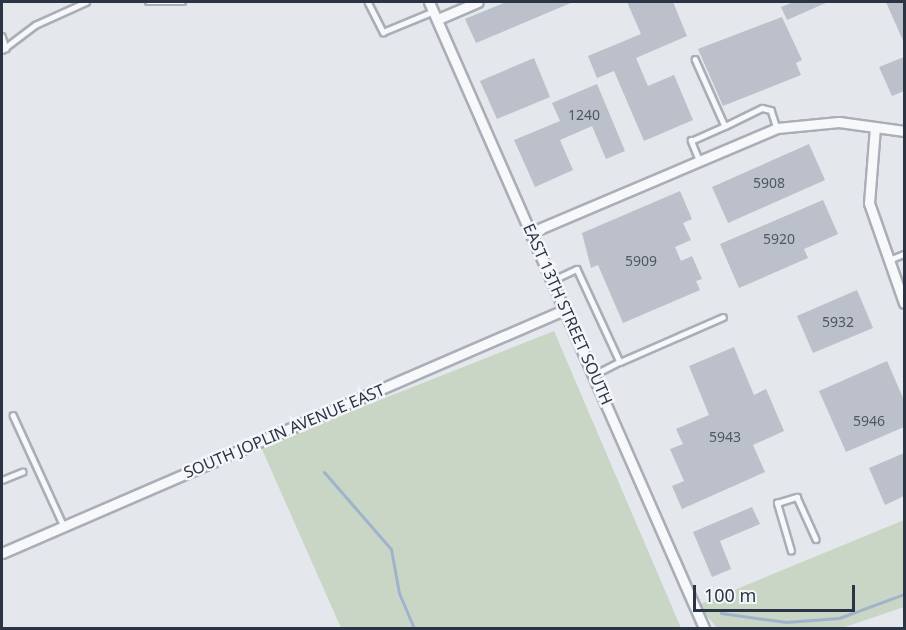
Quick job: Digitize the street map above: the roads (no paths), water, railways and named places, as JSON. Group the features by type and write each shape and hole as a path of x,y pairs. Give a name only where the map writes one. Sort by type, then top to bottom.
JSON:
{"street":[{"name":"EAST 13TH STREET SOUTH","path":"429,2 566,309 704,628"},
{"path":"436,15 478,2"},
{"path":"532,232 777,128 830,122 904,131"},
{"path":"875,128 869,203 886,261 904,299"},
{"name":"SOUTH JOPLIN AVENUE EAST","path":"2,553 63,524 566,309"}],"lane":[{"path":"2,36 4,49 35,25 86,2"},
{"path":"148,2 183,2"},
{"path":"368,2 383,32 436,15"},
{"path":"695,59 725,126"},
{"path":"699,161 691,141 762,108 771,110 777,128"},
{"path":"886,261 904,254"},
{"path":"553,280 577,269 620,362"},
{"path":"594,375 723,317"},
{"path":"13,415 63,524"},
{"path":"2,480 22,472"},
{"path":"791,551 777,503 797,497 816,539"}],"waterway":[{"path":"324,472 391,549 399,593 414,628"},
{"path":"721,613 786,622 839,618 904,594"}]}
